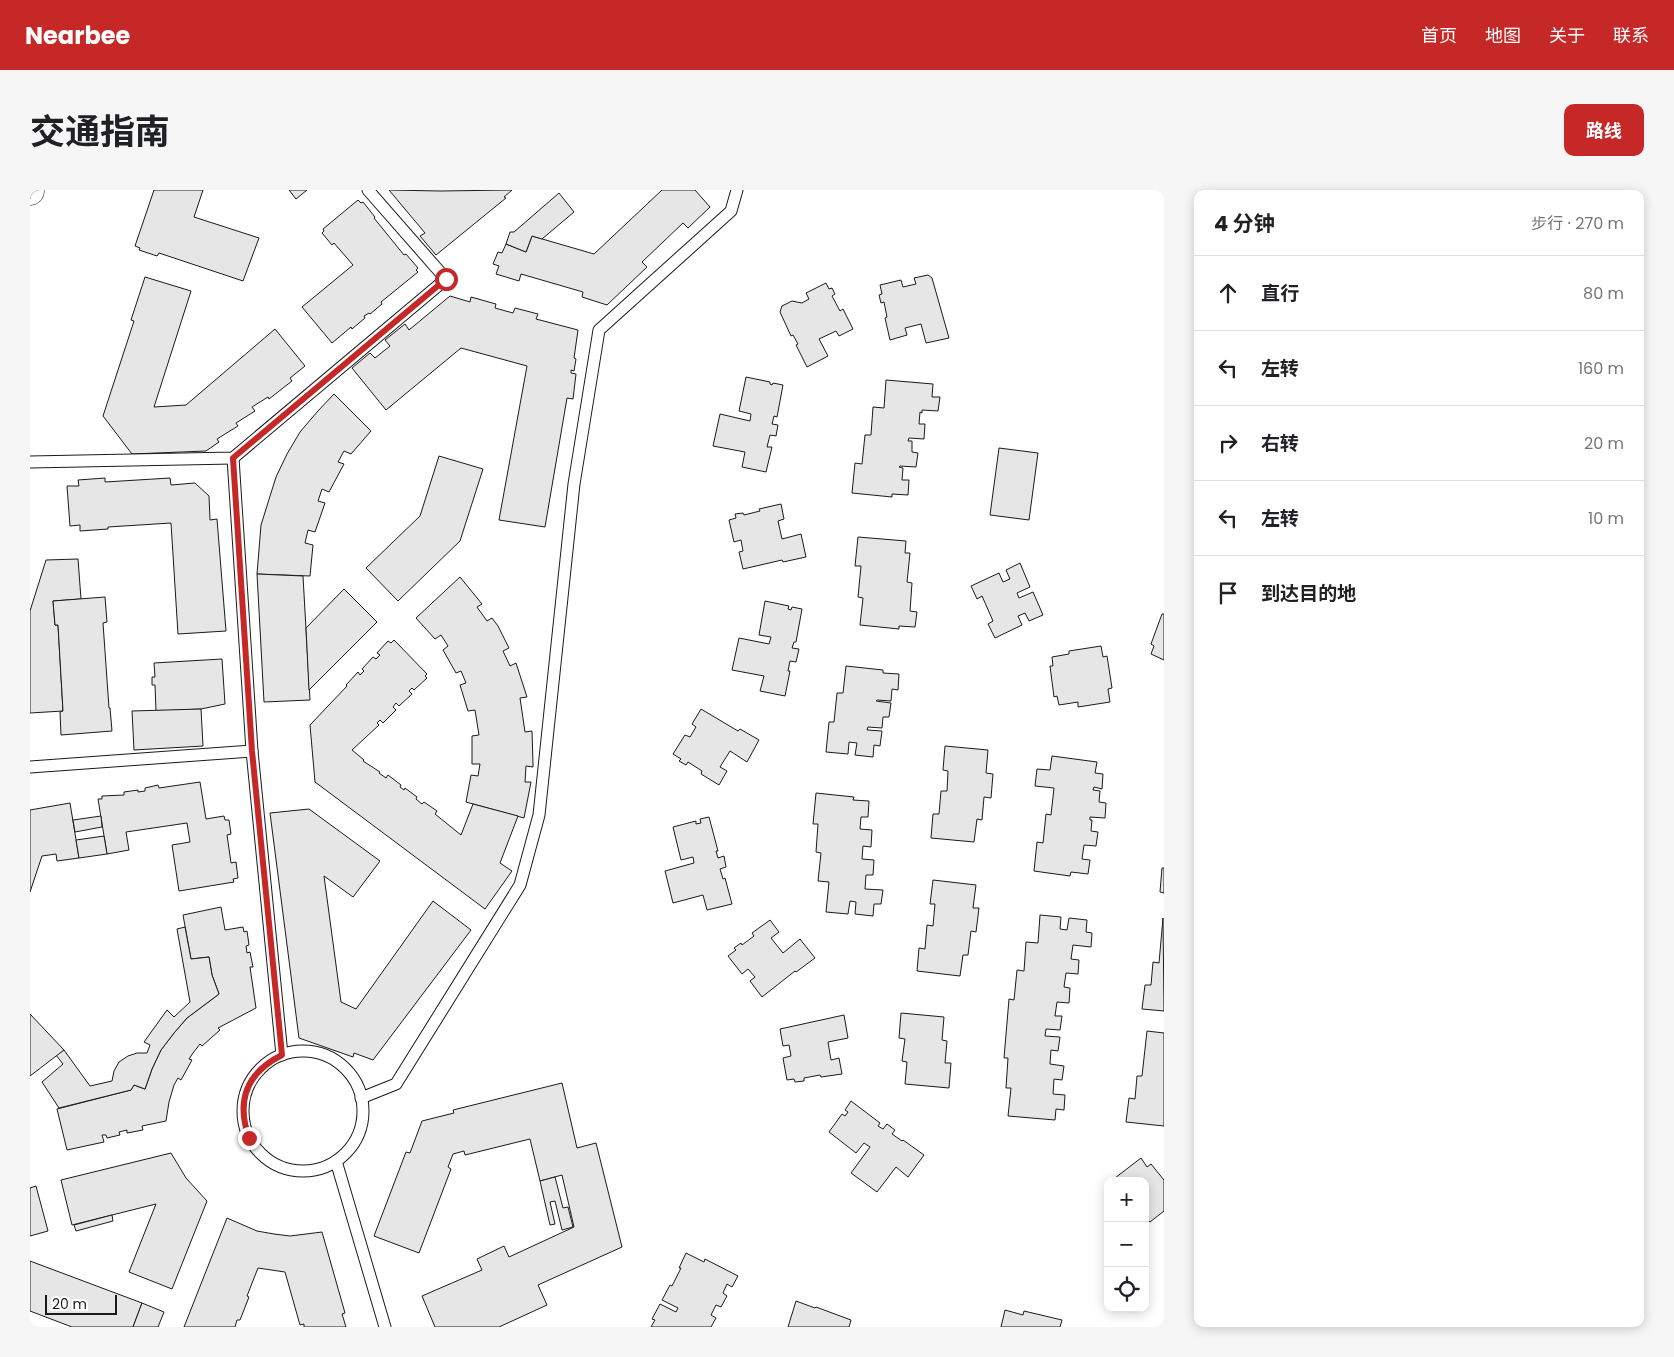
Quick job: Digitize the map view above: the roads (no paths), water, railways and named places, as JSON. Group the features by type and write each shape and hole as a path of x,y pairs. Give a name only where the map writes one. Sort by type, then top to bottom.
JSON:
{"lane":[{"path":"30,462 233,458 446,279 368,190"},
{"path":"361,1098 396,1084 520,885 539,815 574,484 598,330 731,211 737,190"},
{"path":"233,458 252,751 282,1055"},
{"path":"30,767 252,751"},
{"path":"296,1052 311,1052 338,1062 356,1084 361,1098 363,1112 361,1126 355,1140 347,1152 336,1162 323,1168 309,1171 294,1171 280,1167 268,1160 257,1150 249,1138 244,1125 242,1110 250,1082 269,1061 282,1055 296,1052"},
{"path":"336,1162 385,1327"}]}
